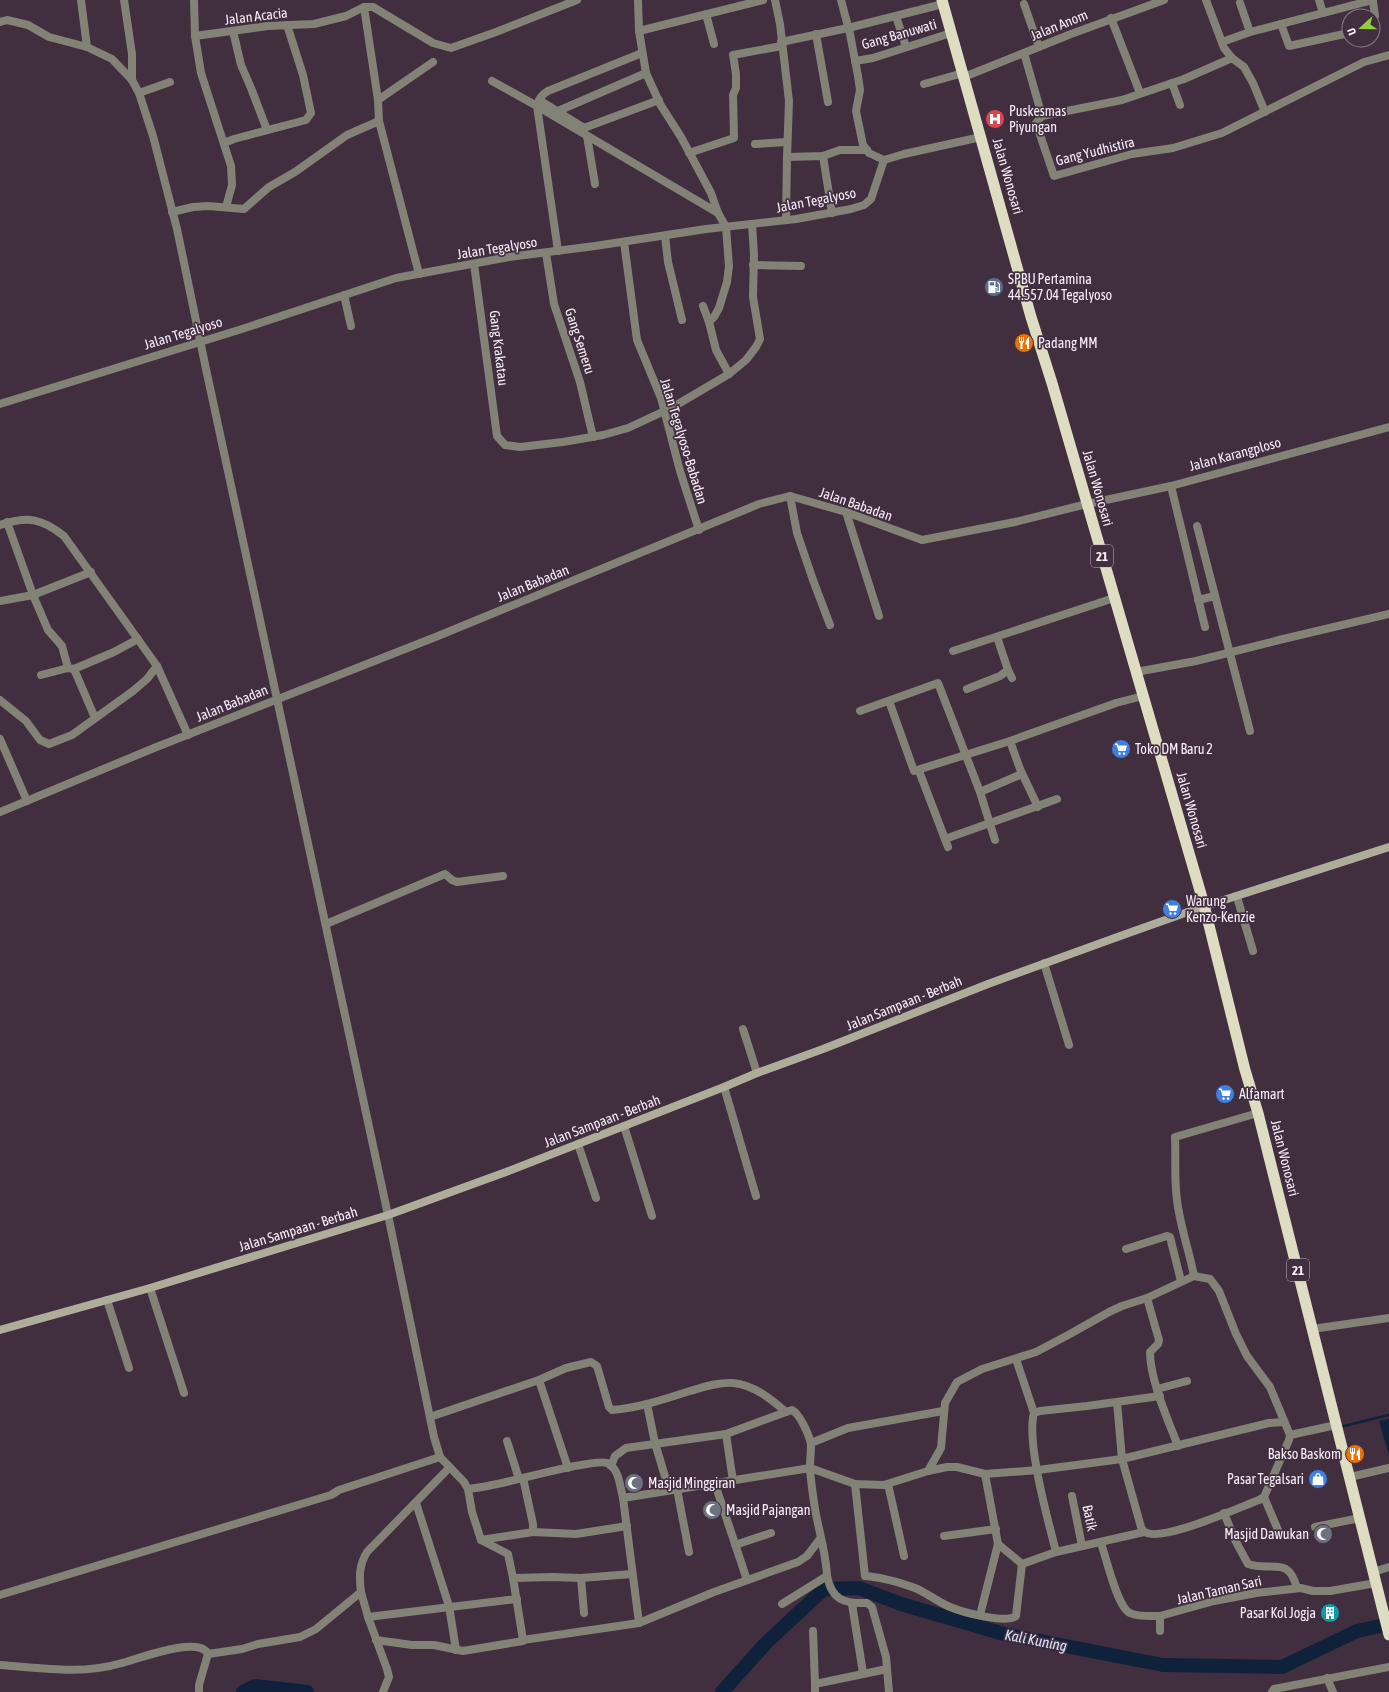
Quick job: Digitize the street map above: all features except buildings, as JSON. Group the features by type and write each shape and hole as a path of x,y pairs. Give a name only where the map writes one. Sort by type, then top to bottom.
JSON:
{"highway":[{"name":"Jalan Wonosari","path":"943,2 1031,316 1204,906 1245,1070 1258,1113 1389,1635"}],"main road":[{"name":"Jalan Sampaan - Berbah","path":"0,1330 150,1288 388,1215 506,1172 757,1073 823,1049 1044,963 1204,906 1237,897 1389,846"}],"street":[{"path":"82,0 87,47"},
{"path":"124,0 132,54 132,80"},
{"path":"194,0 195,36 201,73 231,166 232,185 226,207"},
{"path":"419,274 379,121 378,100 364,7 373,7 433,44 451,48 576,0"},
{"path":"638,0 639,32 646,73 659,100 711,193 717,210 726,227 729,266 727,282 719,308 709,322"},
{"path":"639,32 763,0"},
{"path":"775,0 780,24 789,110 786,220"},
{"path":"841,0 855,60 860,90 856,111 863,145 869,153 884,160 904,154 981,137"},
{"name":"Jalan Anom","path":"924,84 964,75 1024,53 1149,2 1164,0"},
{"path":"1206,0 1222,42 1232,58 1247,72 1265,112 1364,62 1389,55"},
{"path":"1319,0 1323,13"},
{"path":"1222,42 1250,32 1323,13 1343,4 1373,0"},
{"path":"689,152 734,138 733,95 736,88 736,74 733,55 896,16 943,2"},
{"path":"1240,2 1250,32"},
{"path":"1024,4 1039,47"},
{"name":"Jalan Acacia","path":"195,36 287,25 314,24 346,16 364,7"},
{"path":"706,14 714,44"},
{"path":"896,16 906,47"},
{"path":"1111,18 1140,93"},
{"path":"0,22 7,20 28,25 49,37 87,47 112,59 132,80 139,93 153,136 172,212 326,924 434,1437 440,1457 464,1482 468,1489 472,1512 481,1540 508,1554 517,1599 523,1641"},
{"path":"1281,24 1289,46 1341,35"},
{"path":"224,143 306,120 311,113 303,75 287,25"},
{"path":"233,31 241,65 252,88 267,130"},
{"name":"Gang Banuwati","path":"855,60 873,58 951,33"},
{"path":"816,34 828,102"},
{"path":"558,251 538,103 542,95 548,92 642,53"},
{"name":"Gang Yudhistira","path":"1024,53 1042,116 1036,123 1054,176 1127,155 1173,148 1195,142 1222,133 1265,112"},
{"path":"1042,116 1122,100 1232,58"},
{"path":"378,100 433,62"},
{"path":"558,110 646,73"},
{"path":"492,81 538,103 717,210"},
{"path":"139,93 170,82"},
{"path":"1172,82 1180,105"},
{"path":"586,132 659,100"},
{"path":"538,103 558,110 586,132 595,184"},
{"path":"172,212 193,207 208,206 244,209 269,187 295,172 348,135 379,121"},
{"path":"755,144 787,142"},
{"path":"787,157 823,156 840,150 867,150"},
{"path":"823,156 832,212"},
{"name":"Jalan Tegalyoso","path":"0,404 242,329 396,278 558,251 786,220 858,207 864,205 871,199 884,160"},
{"path":"593,437 628,428 664,412 729,374 746,360 756,348 760,339 753,297 752,224"},
{"path":"665,236 668,262 682,320"},
{"name":"Jalan Tegalyoso-Babadan","path":"624,242 637,340 643,359 660,398 680,471 699,530"},
{"name":"Gang Semeru","path":"546,253 554,304 580,382 593,437"},
{"name":"Gang Krakatau","path":"474,264 498,436 505,445 520,447 593,437"},
{"path":"753,265 801,266"},
{"path":"344,295 351,326"},
{"path":"703,306 709,322 716,350 729,374"},
{"name":"Jalan Karangploso","path":"1087,504 1171,486 1389,427"},
{"path":"1171,486 1205,627"},
{"path":"790,496 797,532 830,625"},
{"name":"Jalan Babadan","path":"0,812 188,735 438,636 699,530 759,504 790,496 846,512 922,540 1015,522 1087,504"},
{"path":"846,512 878,616"},
{"path":"96,718 71,669 62,646 48,630 4,524 32,520 45,523 64,536 157,666 188,735"},
{"path":"1197,526 1250,731"},
{"path":"0,601 33,594 91,572"},
{"path":"1188,600 1215,596"},
{"path":"953,651 1114,598"},
{"path":"1136,672 1229,653 1389,614"},
{"path":"997,637 1012,678"},
{"path":"41,675 71,669 114,652 138,638"},
{"path":"0,700 26,721 37,737 47,744 55,743 72,735 148,679 157,666"},
{"path":"967,689 1000,676 1008,670"},
{"path":"860,711 938,683 980,792 995,840"},
{"path":"888,701 914,772 1010,741 1116,703 1143,696"},
{"path":"0,739 27,801"},
{"path":"1010,741 1022,774 1038,807"},
{"path":"919,770 947,843 989,822 1038,807 1057,799"},
{"path":"980,792 1022,774"},
{"path":"326,924 445,874 457,882 503,876"},
{"path":"1237,897 1253,950"},
{"path":"1044,963 1069,1045"},
{"path":"743,1028 757,1073"},
{"path":"724,1087 756,1196"},
{"path":"1194,1276 1188,1245 1181,1226 1176,1199 1175,1137 1258,1113"},
{"path":"624,1126 652,1216"},
{"path":"578,1144 596,1198"},
{"path":"1126,1249 1167,1236 1170,1237 1181,1281"},
{"path":"928,1471 941,1448 945,1403 957,1382 978,1370 1036,1352 1122,1306 1147,1298 1181,1281 1194,1276 1210,1279 1216,1286 1247,1356 1270,1387 1290,1435 1264,1497 1191,1527 1169,1532 1150,1534 1144,1532 1101,1544 1082,1546 1056,1552 1029,1563 1022,1564 998,1544"},
{"path":"150,1288 184,1393"},
{"path":"1147,1298 1159,1340 1158,1344 1150,1352 1158,1393 1178,1446"},
{"path":"107,1300 129,1368"},
{"path":"1312,1329 1389,1318"},
{"path":"1016,1359 1034,1413 1032,1421 1033,1441 1056,1552"},
{"path":"430,1417 539,1380 566,1368 591,1362 597,1366 609,1407 612,1410 647,1404 715,1384 733,1383 760,1392 774,1401 786,1412"},
{"path":"539,1380 568,1468"},
{"path":"1034,1413 1117,1402 1158,1393 1188,1382"},
{"path":"1117,1402 1122,1459 1141,1527 1144,1532"},
{"path":"647,1404 655,1443 673,1490 689,1552"},
{"path":"611,1466 615,1456 626,1448 726,1434 792,1410 799,1416 810,1443 810,1468 820,1539 825,1554 828,1578 833,1592 840,1599 852,1604 867,1603 872,1607 886,1657 889,1692"},
{"path":"810,1443 848,1428 943,1412"},
{"path":"623,1498 810,1468 856,1484 888,1484 928,1471 947,1467 957,1467 985,1474 1038,1470 1122,1459 1269,1423 1284,1422"},
{"path":"1290,1435 1337,1427"},
{"path":"726,1434 733,1481"},
{"path":"507,1441 521,1479 533,1524 533,1532"},
{"path":"0,1595 331,1495 339,1490 440,1457"},
{"path":"468,1489 602,1462 611,1466 616,1470 628,1526 632,1574 639,1623"},
{"path":"385,1690 389,1677 361,1592 360,1570 363,1558 367,1552 449,1468"},
{"path":"1350,1477 1389,1468"},
{"path":"980,1615 998,1544 985,1474"},
{"path":"715,1484 747,1580"},
{"path":"856,1484 864,1575 891,1580 915,1588 959,1611 1010,1619 1016,1616 1022,1564"},
{"path":"888,1484 904,1556"},
{"name":"Batik","path":"1072,1496 1082,1546"},
{"path":"1264,1497 1278,1530"},
{"path":"416,1503 449,1606 456,1650"},
{"name":"Jalan Taman Sari","path":"1224,1513 1235,1540 1248,1564 1285,1567 1293,1575 1298,1588"},
{"path":"1315,1527 1360,1518"},
{"path":"481,1540 533,1532 576,1534 628,1526"},
{"path":"944,1536 996,1529"},
{"path":"735,1545 771,1533"},
{"path":"376,1640 390,1643 434,1645 463,1651 639,1623 714,1592 804,1560 820,1539"},
{"path":"1101,1544 1113,1582 1124,1608 1129,1613 1160,1616"},
{"path":"1373,1572 1389,1567"},
{"path":"513,1578 581,1578 632,1574"},
{"path":"581,1578 584,1613"},
{"path":"782,1604 828,1578"},
{"name":"Jalan Taman Sari","path":"1160,1631 1160,1616 1214,1601 1298,1588 1330,1591 1376,1583"},
{"path":"208,1654 242,1649 258,1644 308,1634 361,1592"},
{"path":"368,1616 517,1599"},
{"path":"852,1604 862,1673"},
{"path":"813,1631 815,1688 862,1673 887,1669"},
{"path":"0,1665 84,1671 98,1670 149,1655 191,1646 206,1650 208,1654"},
{"path":"199,1692 199,1685 208,1654"},
{"path":"1272,1692 1274,1689 1328,1680 1389,1667"},
{"path":"1328,1680 1333,1692"}],"water":[{"path":"1389,1419 1389,1455 1379,1421"}],"waterway":[{"path":"1340,1427 1389,1415"},
{"name":"Kali Kuning","path":"722,1692 766,1643 824,1589 859,1588 901,1604 1004,1634 1163,1665 1282,1667 1357,1631 1389,1624"},
{"name":"Kali Kuning","path":"243,1692 255,1686 307,1692"}],"place":[{"name":"Puskesmas Piyungan","path":"995,119"},
{"name":"SPBU Pertamina 44.557.04 Tegalyoso","path":"994,287"},
{"name":"Padang MM","path":"1024,343"},
{"name":"Toko DM Baru 2","path":"1121,749"},
{"name":"Warung Kenzo-Kenzie","path":"1172,909"},
{"name":"Alfamart","path":"1225,1094"},
{"name":"Bakso Baskom","path":"1355,1454"},
{"name":"Pasar Tegalsari","path":"1318,1479"},
{"name":"Masjid Minggiran","path":"634,1483"},
{"name":"Masjid Pajangan","path":"712,1510"},
{"name":"Masjid Dawukan","path":"1323,1534"},
{"name":"Pasar Kol Jogja","path":"1330,1613"}]}
